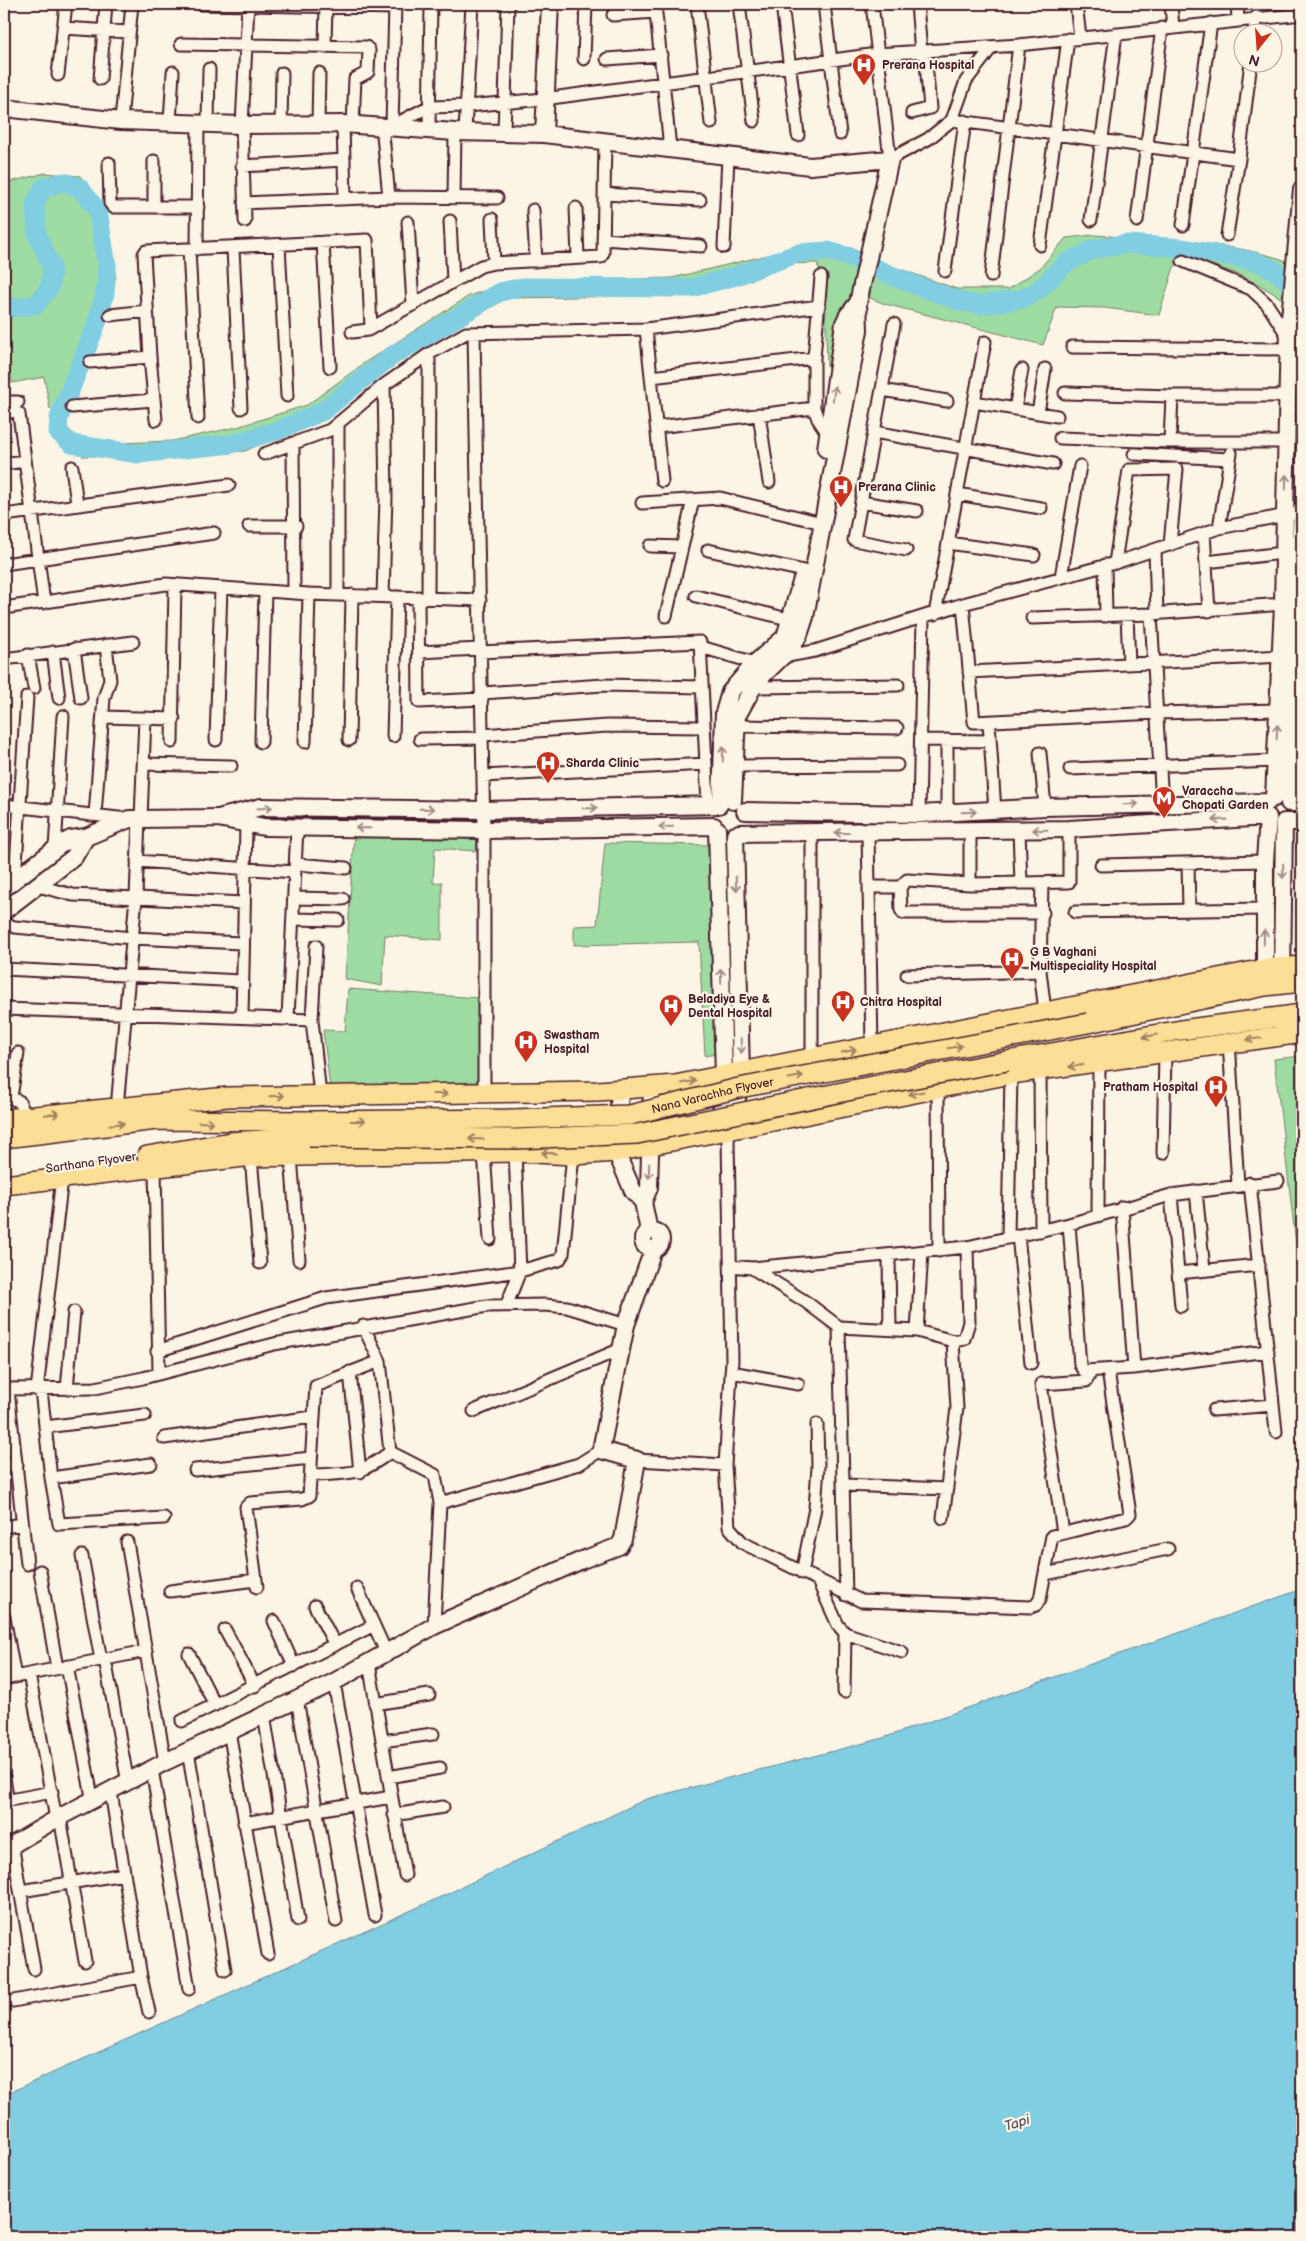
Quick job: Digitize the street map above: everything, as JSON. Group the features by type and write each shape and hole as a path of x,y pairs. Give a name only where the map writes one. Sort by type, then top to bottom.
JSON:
{"main road":[{"path":"4,1119 228,1097 484,1094 620,1091 652,1088 733,1075 1045,1011 1196,999 1302,966"},
{"path":"1135,1003 1273,976 1302,982"},
{"path":"1196,999 1217,1006 1302,992"},
{"path":"1181,1030 1208,1016 1302,1002"},
{"name":"Nana Varachha Flyover","path":"231,1142 309,1129 630,1115 739,1088 1088,1022 1135,1003"},
{"path":"1040,1063 1181,1030 1302,1014"},
{"path":"1040,1063 1099,1062 1302,1033"},
{"name":"Nana Varachha Flyover","path":"157,1120 282,1121 309,1129 516,1139 637,1134 862,1088 1040,1063"},
{"path":"4,1184 251,1157 484,1152 573,1155 616,1152 650,1144 727,1132 938,1089 1009,1068"},
{"path":"228,1097 282,1121"},
{"path":"4,1138 157,1120 183,1102"},
{"path":"203,1161 231,1142"},
{"name":"Sarthana Flyover","path":"4,1174 114,1161 231,1142"},
{"path":"178,1151 203,1161"}],"street":[{"path":"58,75 66,4"},
{"path":"100,79 106,4"},
{"path":"121,121 132,4"},
{"path":"201,4 395,6 387,126 389,197"},
{"path":"429,129 431,4"},
{"path":"454,198 460,131 468,106 472,4"},
{"path":"504,132 508,4"},
{"path":"544,134 544,99 550,4"},
{"path":"584,59 586,4"},
{"path":"697,4 711,123"},
{"path":"738,4 754,121"},
{"path":"782,4 798,135"},
{"path":"824,4 840,134"},
{"path":"733,1075 716,828 713,815 725,805 735,766 737,716 754,687 782,657 799,635 805,617 859,330 859,299 890,159 872,4"},
{"path":"912,113 930,108 917,4"},
{"path":"1076,4 1080,38"},
{"path":"1137,221 1171,4"},
{"path":"1237,4 1238,20"},
{"path":"245,221 242,125 248,5"},
{"path":"325,46 326,5"},
{"path":"613,15 655,8 670,148"},
{"path":"387,126 428,107 505,103 664,85 877,54 1019,45 1256,17 1302,14"},
{"path":"1255,22 1256,17"},
{"path":"1183,225 1211,23"},
{"path":"63,28 129,32"},
{"path":"1091,220 1116,34"},
{"path":"1040,245 1068,40"},
{"path":"181,44 325,46 369,49 368,74 355,80 344,160 345,198"},
{"path":"991,276 1019,45"},
{"path":"4,108 121,121 242,125 348,124 544,134 810,166 890,159 928,139 952,120 966,81 992,47"},
{"path":"607,59 660,55"},
{"path":"198,418 193,250 209,69"},
{"path":"170,122 172,72"},
{"path":"1227,235 1239,159 1249,72"},
{"path":"280,125 282,73"},
{"path":"318,124 319,73"},
{"path":"952,120 1056,132 1239,159"},
{"path":"945,271 965,121"},
{"path":"352,332 371,328 481,266 494,263 601,257 605,194 605,141"},
{"path":"724,247 728,156"},
{"path":"242,166 344,160"},
{"path":"154,161 154,207"},
{"path":"109,163 110,203 113,207 198,207"},
{"path":"1273,976 1265,909 1266,861 1281,808 1276,761 1283,604 1289,339 1302,189"},
{"path":"605,194 700,200"},
{"path":"244,204 345,198 497,198"},
{"path":"576,208 578,257"},
{"path":"533,210 536,261"},
{"path":"492,219 494,263"},
{"path":"450,221 453,281"},
{"path":"408,222 413,305"},
{"path":"603,239 701,246"},
{"path":"156,420 150,357 145,252 368,241 371,328"},
{"path":"323,242 330,367"},
{"path":"279,245 287,396"},
{"path":"233,248 241,408"},
{"path":"1183,261 1251,290 1267,304 1289,339"},
{"path":"821,277 814,358 814,408 818,419 828,434"},
{"path":"725,805 726,704 736,683 755,662 779,644 785,637 792,620 814,521 844,323 859,299"},
{"path":"264,454 327,432 338,425 362,402 384,385 429,354 463,334 646,329 819,306"},
{"path":"110,315 147,311"},
{"path":"894,324 855,541 906,550"},
{"path":"646,329 658,427 662,481"},
{"path":"474,334 484,776 484,1094"},
{"path":"1072,347 1289,339"},
{"path":"934,614 985,342"},
{"path":"429,354 423,598 418,652 420,702 617,685 702,687"},
{"path":"90,362 150,357"},
{"path":"651,377 814,358"},
{"path":"1038,413 1045,369"},
{"path":"1015,409 1022,370"},
{"path":"383,596 386,497 384,385"},
{"path":"882,390 947,401"},
{"path":"1065,393 1172,396 1288,396"},
{"path":"1170,442 1172,396"},
{"path":"72,407 153,400"},
{"path":"4,402 18,402"},
{"path":"974,402 1057,416"},
{"path":"658,427 814,408"},
{"path":"4,413 15,412 19,414 44,603"},
{"path":"759,414 769,482"},
{"path":"338,425 338,595"},
{"path":"874,432 1053,464"},
{"path":"1060,438 1170,442 1287,442"},
{"path":"1219,528 1233,442"},
{"path":"293,443 296,526 294,593"},
{"path":"1134,454 1230,459"},
{"path":"4,464 24,461"},
{"path":"72,466 77,504"},
{"path":"1061,577 1080,466"},
{"path":"1106,616 1110,564 1129,470 1177,469 1170,545"},
{"path":"4,515 229,485"},
{"path":"957,494 1041,508"},
{"path":"642,503 720,498 814,521"},
{"path":"666,616 693,500"},
{"path":"861,502 916,511"},
{"path":"1273,976 1281,808 1299,675 1302,509"},
{"path":"782,657 815,651 963,604 1110,564 1204,532 1285,514 1302,513"},
{"path":"249,526 296,526"},
{"path":"1204,532 1209,610"},
{"path":"4,564 214,533"},
{"path":"948,543 1034,555"},
{"path":"650,546 682,547"},
{"path":"708,550 804,571"},
{"path":"1155,550 1154,663 1162,804"},
{"path":"1206,562 1284,553"},
{"path":"4,608 156,585 309,594 480,600"},
{"path":"172,742 174,719 175,585"},
{"path":"216,740 220,588"},
{"path":"261,742 265,591"},
{"path":"305,742 309,594"},
{"path":"349,740 352,595"},
{"path":"696,596 792,620"},
{"path":"393,736 397,597"},
{"path":"963,604 973,720 988,722 1157,713 1278,710"},
{"path":"1032,618 1126,615 1283,604"},
{"path":"1126,615 1129,664"},
{"path":"919,814 923,618"},
{"path":"418,652 480,651 697,640 701,647 706,764 725,805 747,823 737,834 733,1075 727,1132 731,1202 732,1372 725,1466 729,1527 743,1543 846,1595 867,1602 1031,1607 1038,1603 1040,1599 1050,1538 1063,1533 1126,1518 1130,1514 1108,1371"},
{"path":"4,659 133,642"},
{"path":"95,814 104,698 110,680 106,645"},
{"path":"701,647 755,662"},
{"path":"74,649 81,698"},
{"path":"53,652 59,698"},
{"path":"9,884 20,806 31,693 28,655"},
{"path":"970,672 1281,656"},
{"path":"754,687 898,685"},
{"path":"55,849 64,716"},
{"path":"103,717 174,719"},
{"path":"117,1108 136,897 137,819 144,764 145,718"},
{"path":"988,722 995,811"},
{"path":"420,739 483,737 607,726 704,727"},
{"path":"737,726 897,728"},
{"path":"921,740 990,740"},
{"path":"947,740 947,813"},
{"path":"1040,754 1045,807"},
{"path":"1070,769 1160,764 1276,761"},
{"path":"144,764 231,766"},
{"path":"484,776 706,764"},
{"path":"735,766 897,765"},
{"path":"218,818 261,807 484,810 725,805 919,814 1045,807 1162,804 1281,808 1302,822"},
{"path":"4,806 20,806 137,819 218,818 264,827 484,830 716,828 726,835 1070,830 1281,808"},
{"path":"9,884 71,839 86,837 137,819"},
{"path":"242,1017 241,981 246,824"},
{"path":"288,1018 297,827"},
{"path":"869,887 900,887 907,880 970,884 1069,882 1071,880 1070,830"},
{"path":"1019,831 1021,883"},
{"path":"970,832 970,884"},
{"path":"812,833 812,1059"},
{"path":"868,833 872,1046"},
{"path":"4,911 74,857 86,837"},
{"path":"137,861 245,869 346,868"},
{"path":"1101,866 1266,861"},
{"path":"1188,864 1189,910"},
{"path":"1042,883 1043,913 1040,971 1045,1011"},
{"path":"38,886 73,895 244,903"},
{"path":"900,887 901,910 903,913 1043,913"},
{"path":"294,898 343,899"},
{"path":"1075,912 1265,909"},
{"path":"293,919 338,920"},
{"path":"4,924 14,927 132,938 242,942"},
{"path":"316,946 312,1020 320,1095"},
{"path":"4,969 241,981"},
{"path":"907,975 1040,971"},
{"path":"4,1009 312,1020"},
{"path":"1229,1042 1238,1185"},
{"path":"18,1053 7,1096 23,1105 26,1117"},
{"path":"1163,1153 1165,1053"},
{"path":"1098,1214 1099,1062"},
{"path":"1040,1063 1040,1231"},
{"path":"1009,1068 1013,1236 1031,1363"},
{"path":"643,1202 649,1188 652,1088"},
{"path":"938,1089 939,1251"},
{"path":"440,1503 580,1464 601,1450 626,1325 653,1250 661,1246 662,1241 655,1230 649,1231 643,1202 632,1191 616,1152 620,1091"},
{"path":"484,1152 490,1239"},
{"path":"507,1304 520,1271 515,1152"},
{"path":"157,1351 326,1298 520,1271 562,1258 573,1155"},
{"path":"291,1156 299,1260"},
{"path":"251,1157 260,1263"},
{"path":"154,1167 159,1373"},
{"path":"62,1178 39,1390 59,1524 164,1518"},
{"path":"730,1266 752,1268 966,1247 1069,1224 1122,1207 1171,1195 1196,1190 1278,1181"},
{"path":"1250,1183 1276,1432"},
{"path":"1196,1190 1204,1270"},
{"path":"1171,1195 1181,1306"},
{"path":"1122,1207 1134,1368"},
{"path":"1069,1224 1080,1365 1084,1371 1108,1371 1268,1351"},
{"path":"752,1268 806,1302 838,1326 917,1331 953,1341 964,1339 969,1322 966,1247"},
{"path":"917,1331 922,1252"},
{"path":"889,1256 890,1329"},
{"path":"1178,1273 1259,1265"},
{"path":"28,1564 22,1524 17,1465 6,1390 94,1388 274,1344 363,1326 507,1304 567,1307 626,1325"},
{"path":"68,1388 74,1312"},
{"path":"363,1326 380,1361 390,1452"},
{"path":"838,1326 846,1595"},
{"path":"943,1518 957,1408 953,1341"},
{"path":"474,1411 621,1349"},
{"path":"170,1591 256,1584 246,1507 250,1503 306,1498 310,1491 316,1386 380,1361"},
{"path":"350,1372 360,1472"},
{"path":"732,1372 798,1384"},
{"path":"1063,1533 1041,1384 1086,1380 1090,1372"},
{"path":"1214,1410 1273,1405"},
{"path":"45,1427 145,1415"},
{"path":"164,1438 313,1417"},
{"path":"802,1573 815,1508 818,1468 817,1424"},
{"path":"601,1450 636,1460 725,1466"},
{"path":"310,1475 360,1472 390,1452"},
{"path":"390,1452 434,1474 440,1503 434,1626"},
{"path":"196,1470 311,1458"},
{"path":"34,1969 21,1891 8,1847 58,1818 93,1802 159,1765 334,1682 434,1626 582,1560 619,1546 623,1539 636,1460"},
{"path":"51,1478 151,1464"},
{"path":"4,1467 17,1465"},
{"path":"844,1485 947,1489"},
{"path":"4,1527 22,1524"},
{"path":"127,1542 146,1651 189,1989"},
{"path":"1045,1574 1168,1549"},
{"path":"82,1556 128,1782"},
{"path":"40,1571 93,1802"},
{"path":"818,1581 838,1625 844,1633 902,1652"},
{"path":"357,1588 386,1652"},
{"path":"315,1606 335,1645"},
{"path":"4,1617 9,1678 146,1651"},
{"path":"274,1621 294,1666"},
{"path":"182,1721 374,1625"},
{"path":"225,1630 255,1686"},
{"path":"844,1633 844,1692"},
{"path":"189,1654 215,1705"},
{"path":"368,1663 405,1875"},
{"path":"29,1674 72,1883 85,1961"},
{"path":"334,1682 375,1915"},
{"path":"376,1704 429,1695"},
{"path":"297,1699 336,1922"},
{"path":"264,1714 298,1920"},
{"path":"229,1731 268,1954"},
{"path":"382,1741 433,1734"},
{"path":"188,1751 225,1970"},
{"path":"388,1777 440,1768"},
{"path":"4,1777 7,1797 10,1800 52,1792"},
{"path":"110,1792 141,1977 149,2012"},
{"path":"244,1823 391,1796"},
{"path":"394,1814 442,1807"},
{"path":"21,1891 124,1874"},
{"path":"4,1997 8,2002 141,1977"}],"green space":[{"path":"45,173 80,176 98,199 116,277 65,417 50,409 44,377 12,383 4,335 4,189 6,183"},
{"path":"1094,235 1200,243 1279,258 1302,267 1302,314 1273,293 1244,277 1197,261 1179,258 1173,270 1159,315 1104,308 1057,307 1043,345 885,304 855,292 841,319 833,370 827,367 825,289 817,263 787,264 692,291 653,296 502,298 421,347 317,419 245,451 82,456 98,444 172,441 237,427 307,405 367,361 469,296 509,282 672,278 793,249 823,246 857,254 957,289 1009,289 1040,268 1066,238"},
{"path":"354,835 477,837 476,851 435,848 433,883 442,882 442,940 385,935 382,986 345,979"},
{"path":"605,843 708,845 716,1054 705,1056 699,942 574,945 574,926 597,925"},
{"path":"348,989 479,998 478,1082 330,1088 323,1030 345,1031"},
{"path":"1302,1056 1302,1294 1274,1059"}],"water":[{"name":"Tapi","path":"1302,1589 1302,2237 4,2237 4,2095 447,1894 646,1799 880,1739"}],"waterway":[{"path":"4,309 36,305 50,287 52,268 37,234 35,204 44,187 64,182 80,188 98,211 107,266 105,293 97,323 59,418 58,432 72,444 138,454 232,444 279,430 323,411 390,357 500,292 523,287 691,288 736,276 799,253 827,251 851,257 897,278 962,302 980,305 1022,299 1039,290 1066,263 1094,249 1127,244 1183,248 1258,262 1274,270 1302,293"}],"place":[{"name":"Prerana Hospital","path":"864,86"},
{"name":"Prerana Clinic","path":"841,508"},
{"name":"Sharda Clinic","path":"548,784"},
{"name":"Varaccha Chopati Garden","path":"1164,819"},
{"name":"G B Vaghani Multispeciality Hospital","path":"1012,980"},
{"name":"Chitra Hospital","path":"843,1023"},
{"name":"Beladiya Eye & Dental Hospital","path":"671,1027"},
{"name":"Swastham Hospital","path":"526,1063"},
{"name":"Pratham Hospital","path":"1216,1108"}]}
